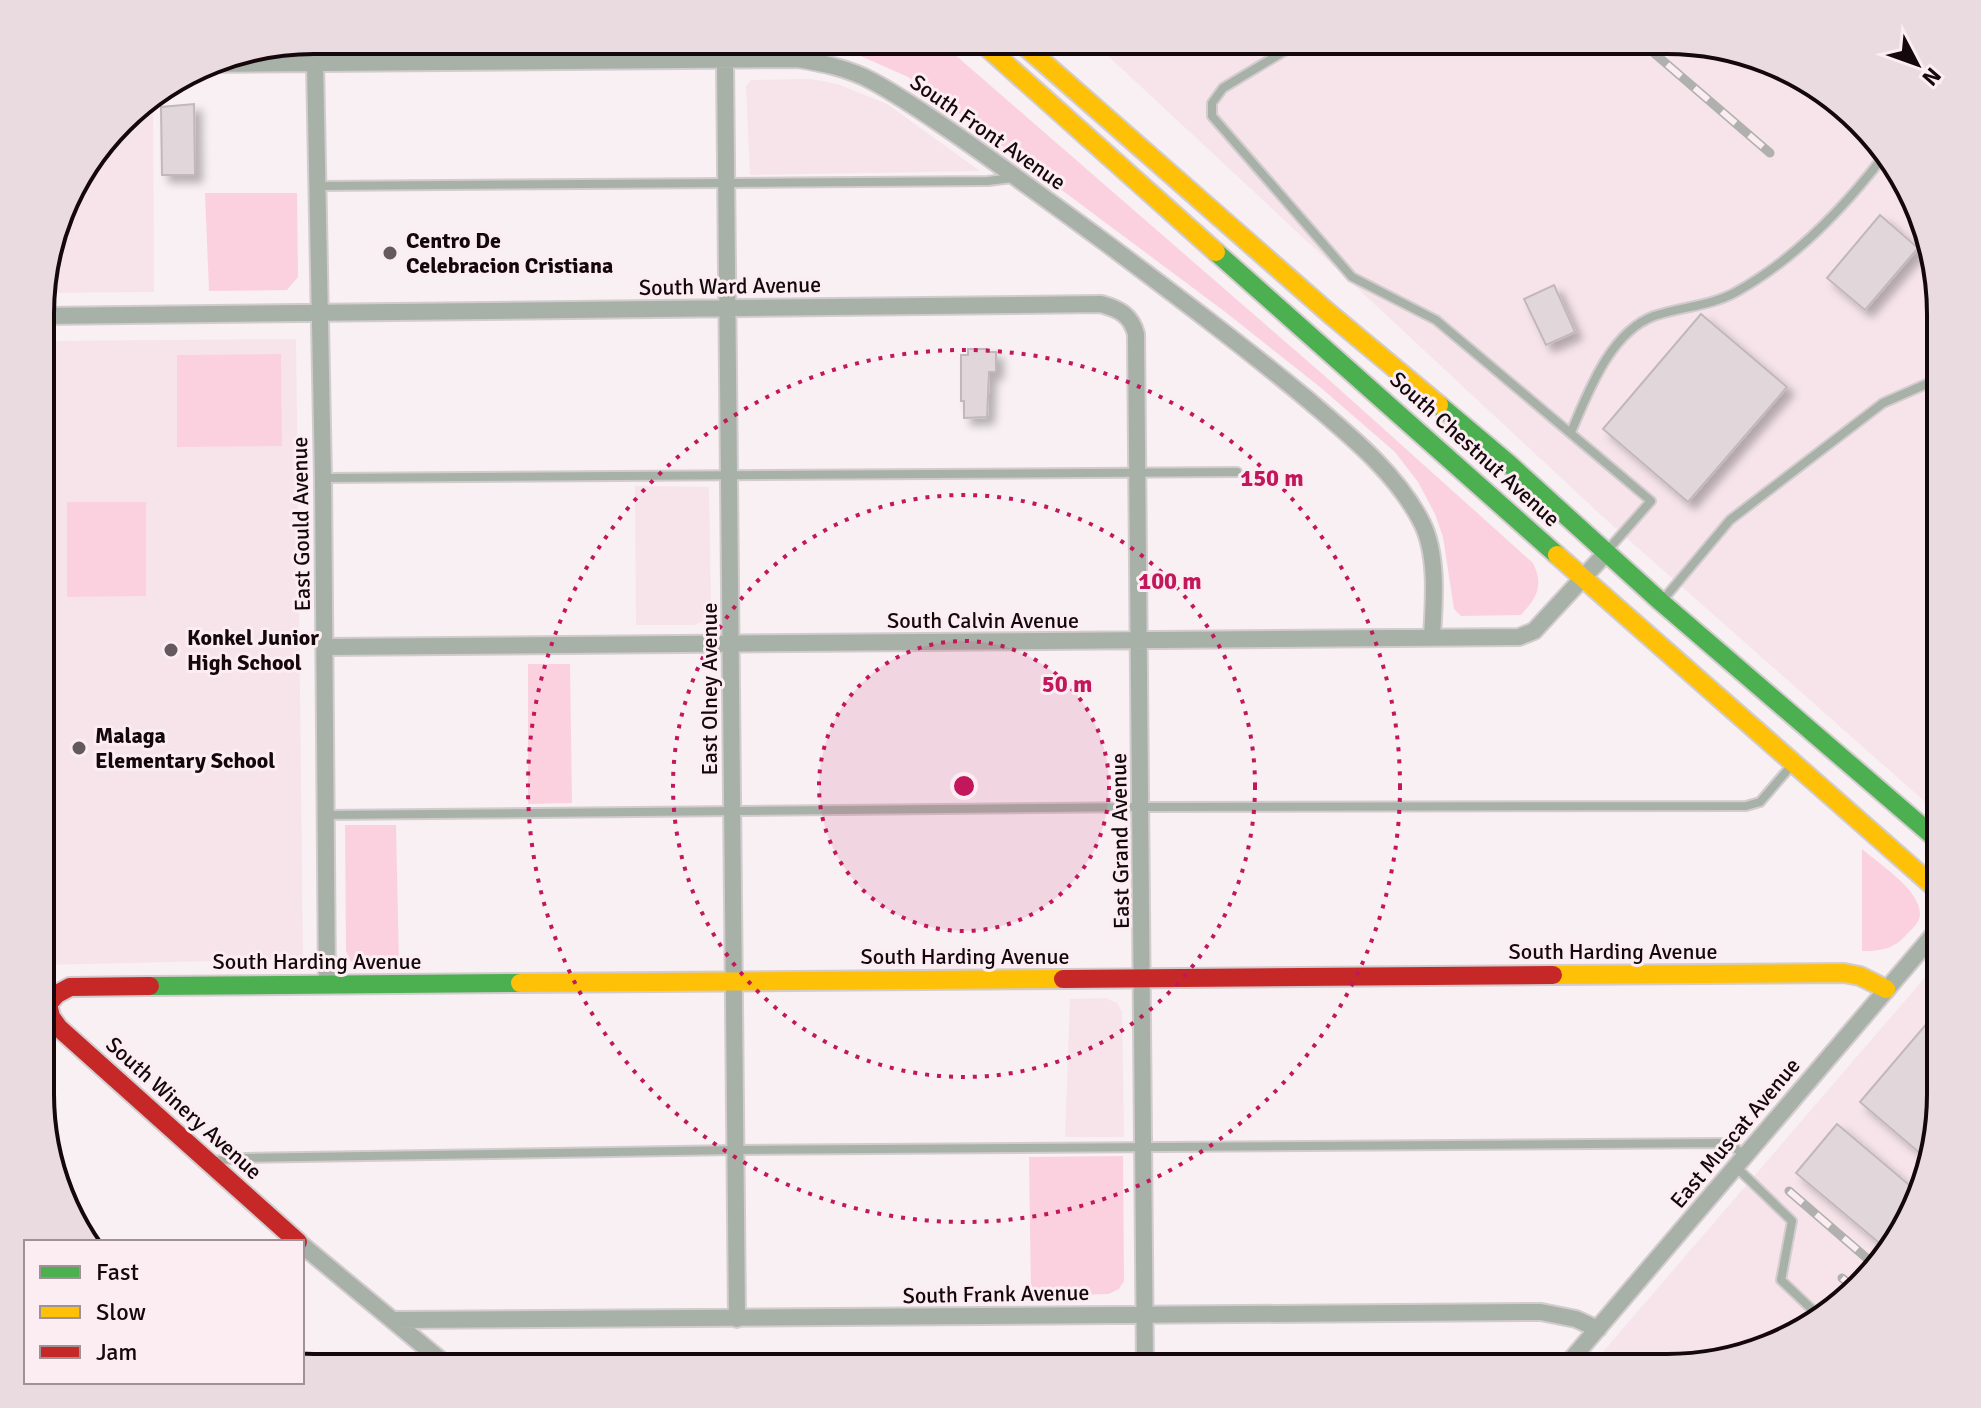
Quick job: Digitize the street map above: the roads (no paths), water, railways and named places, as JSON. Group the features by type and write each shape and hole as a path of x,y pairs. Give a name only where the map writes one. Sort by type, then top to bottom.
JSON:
{"main road":[{"name":"South Chestnut Avenue","path":"995,54 1926,879"},
{"name":"South Chestnut Avenue","path":"1035,55 1330,314 1509,464 1661,602 1926,830"},
{"name":"South Harding Avenue","path":"55,996 70,987 1844,973 1860,976 1886,989"},
{"name":"South Winery Avenue","path":"55,1022 292,1240"}],"street":[{"name":"South Front Avenue","path":"248,63 797,59 835,66 869,79 904,99 1017,177 1267,365 1347,433 1407,498 1423,526 1431,556 1432,637"},
{"name":"East Olney Avenue","path":"725,60 737,1319"},
{"name":"East Gould Avenue","path":"315,62 323,478 327,985"},
{"name":"South Ward Avenue","path":"54,316 1101,304 1127,316"},
{"name":"East Grand Avenue","path":"1127,316 1136,334 1145,1354"},
{"name":"South Calvin Avenue","path":"324,647 1519,637 1534,631 1606,553"},
{"name":"East Muscat Avenue","path":"1576,1354 1926,943"},
{"name":"South Winery Avenue","path":"304,1250 432,1353"},
{"name":"South Frank Avenue","path":"392,1320 1541,1312 1576,1319 1598,1329"}],"lane":[{"path":"1278,55 1223,88 1212,103 1212,116 1352,277 1436,320 1651,501 1606,553"},
{"path":"1571,432 1598,371 1627,332 1651,317 1734,294 1798,251 1878,163"},
{"path":"317,186 988,181 1017,177"},
{"path":"1661,602 1730,520 1883,403 1926,384"},
{"path":"323,478 1237,472"},
{"path":"325,815 1141,807 1746,806 1760,802 1795,762"},
{"path":"208,1162 261,1157 735,1150 1721,1143 1734,1147 1740,1161 1792,1221 1781,1280 1812,1309"}],"railway":[{"path":"1656,55 1770,153"},
{"path":"1789,1191 1867,1259"},
{"path":"1842,1278 1847,1282"}],"place":[{"name":"Centro De Celebracion Cristiana","path":"390,253"},
{"name":"Konkel Junior High School","path":"171,650"},
{"name":"Malaga Elementary School","path":"79,748"}]}
